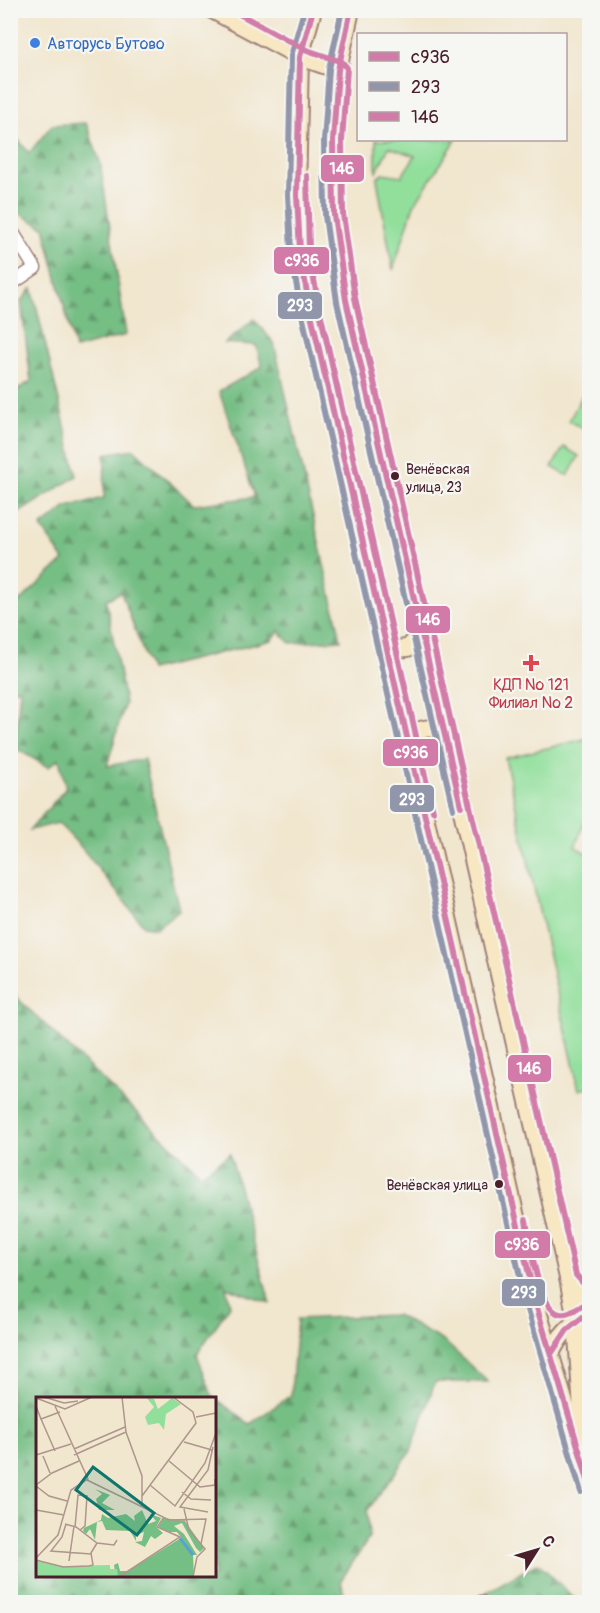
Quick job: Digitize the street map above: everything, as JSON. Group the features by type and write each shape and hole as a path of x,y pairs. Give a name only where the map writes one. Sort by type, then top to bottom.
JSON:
{"street":[{"path":"212,10 300,57 338,70"},
{"path":"313,10 300,57 297,195 300,251 309,305 535,1302 590,1489"},
{"path":"351,10 338,70 333,141 334,215 346,300 568,1278 583,1316 585,1472"},
{"path":"10,228 35,268 10,285"},
{"path":"386,644 394,649 408,648 422,633"},
{"path":"407,740 421,728 427,727 445,734"},
{"path":"568,1278 574,1288 590,1297"},
{"path":"535,1302 546,1319 554,1323 562,1324 583,1316"},
{"path":"551,1354 561,1335 583,1316"}],"green space":[{"path":"86,123 100,162 126,335 75,349 44,227 20,214 11,199 11,131 29,153 52,125"},
{"path":"376,141 455,141 414,205 393,270 377,179 382,173 402,176 415,156 389,147 376,173"},
{"path":"32,288 77,476 11,518 11,394 31,381 21,301"},
{"path":"254,319 274,343 341,640 290,643 279,631 272,640 150,670 121,592 106,600 125,703 107,766 144,759 179,910 156,928 144,926 81,847 58,823 30,830 66,788 59,759 48,767 15,748 20,688 11,690 11,605 20,601 64,560 41,527 67,507 104,498 105,454 134,449 194,505 255,497 219,391 262,367 256,345 225,343"},
{"path":"586,388 589,390 589,432 569,421"},
{"path":"564,447 579,456 568,476 552,467"},
{"path":"589,738 589,810 575,847 590,855 590,1087 579,1090 505,758"},
{"path":"10,983 17,998 201,1174 230,1154 270,1303 226,1287 230,1305 197,1354 213,1397 36,1397 36,1577 216,1577 216,1399 250,1424 291,1395 297,1319 396,1315 445,1342 488,1382 435,1382 411,1451 367,1511 369,1538 341,1580 345,1602 11,1602"},
{"path":"538,1563 578,1602 477,1602 476,1598"}],"transit line":[{"name":"146","path":"232,10 304,49 342,62 347,68 342,141 343,214 355,298 576,1275 590,1287"},
{"name":"293","path":"304,10 291,56 288,195 291,251 300,306 526,1303 581,1492"},
{"name":"с936","path":"313,10 300,57 297,195 300,251 309,305 535,1301 590,1487"},
{"name":"293","path":"342,10 329,69 324,141 325,216 337,302 453,809"},
{"name":"с936","path":"351,10 338,70 333,141 334,215 346,300 461,806"},
{"name":"146","path":"307,176 309,250 318,303 433,811"},
{"name":"146","path":"526,1220 540,1288 552,1310 560,1314 567,1314 585,1304"},
{"name":"с936","path":"551,1354 567,1330 590,1311"}],"place":[{"name":"Авторусь Бутово","path":"35,43"},
{"name":"Венёвская улица, 23","path":"395,476"},
{"name":"КДП № 121 Филиал № 2","path":"531,663"},
{"name":"Венёвская улица","path":"499,1184"}]}
